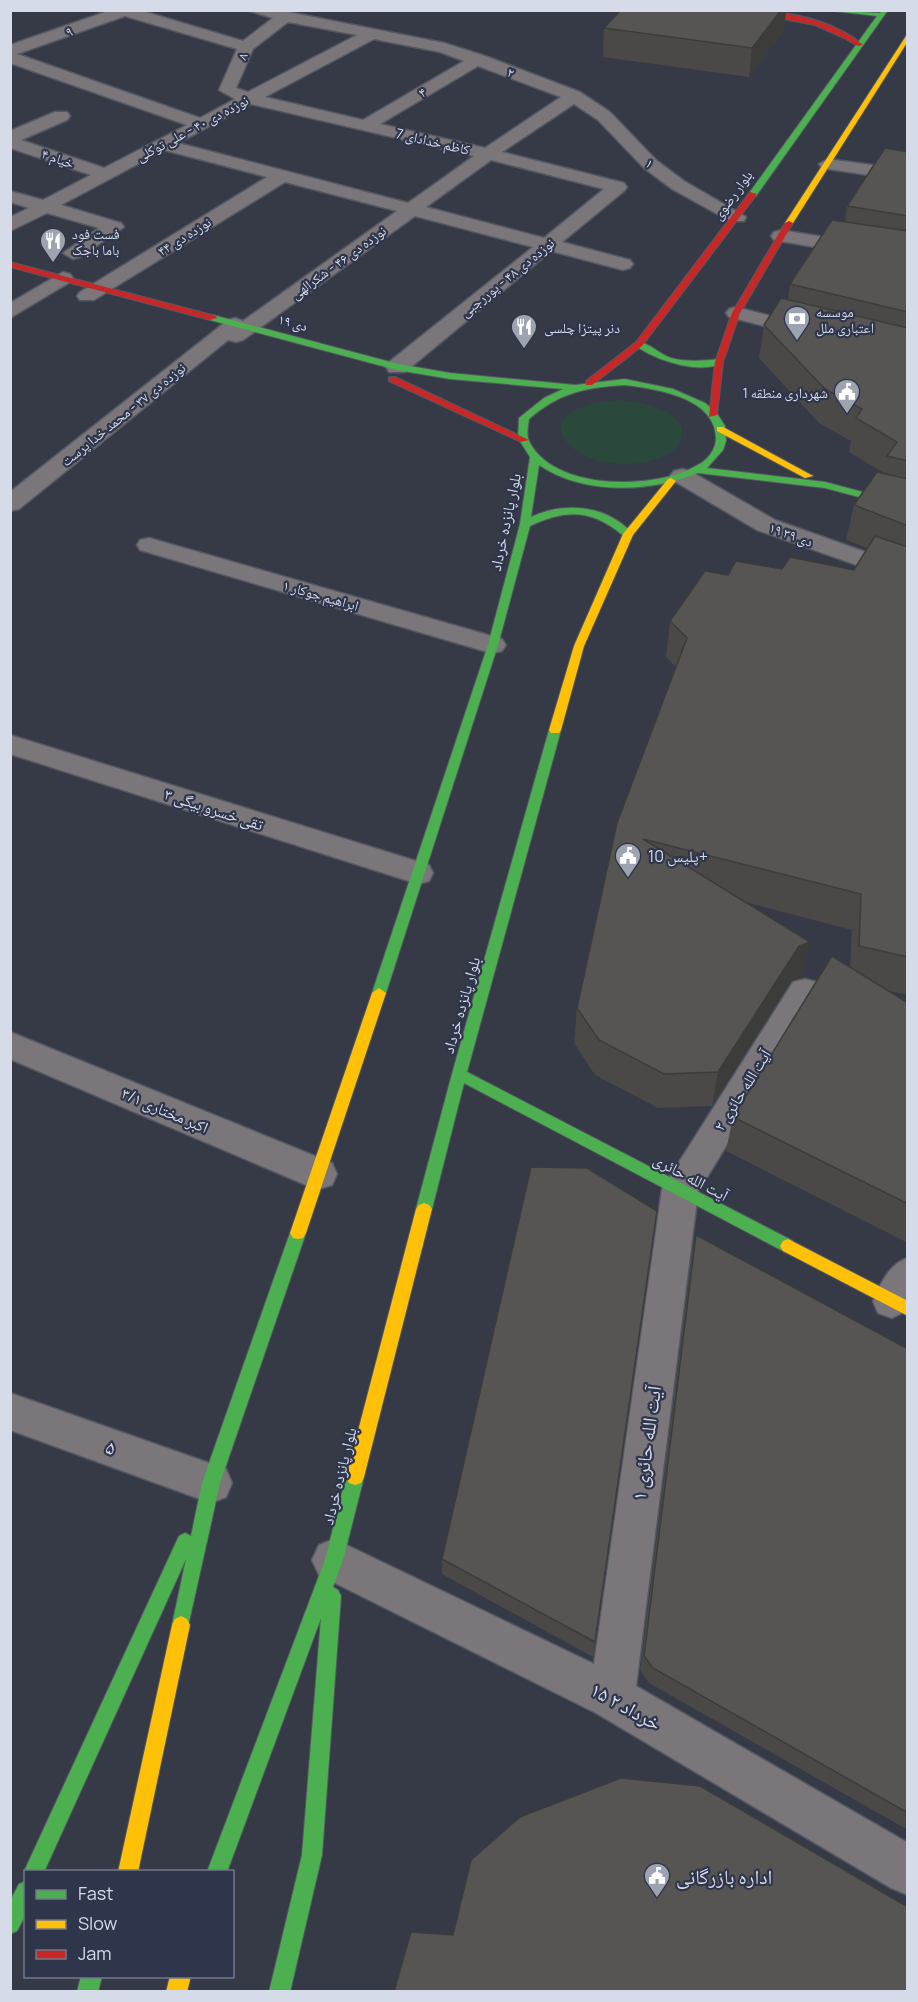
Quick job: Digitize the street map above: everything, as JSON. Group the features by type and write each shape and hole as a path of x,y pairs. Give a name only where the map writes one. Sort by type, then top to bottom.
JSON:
{"main road":[{"path":"739,10 827,15 883,13"},
{"name":"بلوار رضوی","path":"589,383 639,344 737,217 883,13"},
{"path":"827,15 837,28 860,45"},
{"path":"712,415 719,362 736,313 781,236 908,35"},
{"name":"۱۹ دی","path":"10,264 57,282 236,330 397,367 450,376 572,387"},
{"name":"۱۹ دی","path":"10,275 57,282"},
{"name":"۱۹ دی","path":"236,330 386,376 524,440"},
{"path":"639,344 656,357 670,363 686,365 719,362"},
{"path":"825,485 720,429 712,415 690,398 660,387 625,382 589,383 542,399 524,418 524,440 535,456 555,469 580,479 610,485 642,485 684,476 825,485 908,507"},
{"name":"بلوار پانزده خرداد","path":"218,1870 334,1560 459,1074 579,646 628,534 684,476 713,458 721,444 720,429"},
{"name":"بلوار پانزده خرداد","path":"35,1870 212,1483 319,1174 493,645 525,524 535,456"},
{"path":"525,524 549,512 581,509 602,514 619,523 628,534"},
{"name":"آیت الله حائری","path":"459,1074 680,1190 902,1295"},
{"name":"بلوار پانزده خرداد","path":"128,1870 212,1483"},
{"name":"بلوار پانزده خرداد","path":"279,1992 312,1855 334,1560"},
{"path":"10,1924 24,1895"}],"street":[{"name":"۲","path":"253,10 444,48 479,59 574,96"},
{"path":"125,11 246,47"},
{"name":"۹","path":"10,51 125,11"},
{"name":"۸","path":"248,98 227,90 246,47 284,17"},
{"name":"نوزده دی ۴۰ - علی توکلی","path":"10,225 373,33"},
{"path":"10,57 199,123"},
{"name":"۴","path":"366,125 479,59"},
{"path":"412,210 489,153 574,96"},
{"name":"۱","path":"574,96 604,116 650,164 678,185 737,217"},
{"name":"7 کاظم خدادای","path":"248,98 489,153 618,187"},
{"path":"10,140 61,116"},
{"name":"۴ خیام","path":"10,140 105,174"},
{"path":"160,144 622,264"},
{"path":"828,164 908,176"},
{"name":"نوزده دی ۴۴","path":"94,292 282,176"},
{"name":"نوزده دی ۴۸ - پوررجبی","path":"397,367 618,187"},
{"path":"10,196 114,227 73,253"},
{"name":"نوزده دی ۴۶ - شکرالهی","path":"236,330 412,210"},
{"path":"781,236 908,257"},
{"path":"10,312 57,282"},
{"path":"736,313 828,336"},
{"name":"نوزده دی ۳۷ - محمد خدا پرست","path":"10,504 236,330"},
{"name":"۱۹ دی ۳۹","path":"684,476 766,525 908,576"},
{"name":"۱ ابراهیم جوکار","path":"150,545 493,645"},
{"name":"۳ تقی خسرو بیگی","path":"10,744 418,873"},
{"name":"آیت الله حائری ۲","path":"680,1190 805,991"},
{"name":"۳/۱ اکبر مختاری","path":"10,1045 319,1174"},
{"name":"آیت الله حائری ۱","path":"612,1697 680,1190"},
{"name":"۵","path":"10,1411 212,1483"},
{"name":"۱۵ خرداد ۲","path":"334,1560 612,1697 908,1871"}],"green space":[{"path":"620,400 649,405 677,419 682,436 677,447 660,458 631,464 604,462 582,454 567,442 561,429 566,416 585,406"}],"building":[{"path":"621,10 781,10 752,48 604,28"},
{"path":"885,148 908,152 908,216 847,206"},
{"path":"832,220 908,231 908,312 790,284"},
{"path":"781,298 908,328 908,461 887,456 897,442 856,418 862,409 825,389 764,325"},
{"path":"877,472 908,479 908,526 854,505"},
{"path":"875,536 908,547 908,957 859,946 861,894 643,839 810,942 799,946 718,1072 664,1074 599,1040 577,1008 617,823 687,638 670,621 705,571 728,575 736,561 782,569 790,557 854,570"},
{"path":"832,956 908,1003 908,1204 733,1117"},
{"path":"531,1167 587,1168 657,1211 595,1642 442,1559"},
{"path":"696,1235 908,1349 908,1813 653,1668 644,1656"},
{"name":"اداره بازرگانی","path":"621,1778 700,1786 908,1907 908,1992 394,1992 411,1932 453,1935 471,1860 520,1817"}],"traffic: fast":[{"path":"828,10 882,15"},
{"path":"753,194 885,10"},
{"path":"213,318 397,367 450,376 572,387"},
{"path":"639,344 658,356 677,362 719,362"},
{"path":"625,382 670,391 701,404 713,414 720,426 721,441 713,457 699,469 680,477 631,485 604,484 578,479 554,471 536,458 524,441 524,418 547,400 570,389 625,382"},
{"path":"379,993 493,645 525,524 535,456"},
{"path":"698,470 825,485 908,507"},
{"path":"525,524 552,513 579,511 604,517 628,534"},
{"path":"424,1209 459,1074 555,730"},
{"path":"459,1074 788,1246"},
{"path":"181,1625 211,1483 298,1233"},
{"path":"218,1870 334,1560 355,1477"},
{"path":"35,1870 185,1542"},
{"path":"279,1992 312,1855 332,1596"},
{"path":"10,1924 24,1895"},
{"path":"87,1992 91,1978"}],"traffic: slow":[{"path":"789,223 908,35"},
{"path":"720,429 808,476"},
{"path":"555,730 579,646 628,534 671,481"},
{"path":"298,1233 379,993"},
{"path":"355,1477 424,1209"},
{"path":"788,1246 908,1309"},
{"path":"128,1870 181,1625"},
{"path":"176,1992 180,1978"}],"traffic: jam":[{"path":"739,10 817,24 832,29 860,45"},
{"path":"589,383 639,344 753,194"},
{"path":"712,415 719,362 736,313 789,223"},
{"path":"10,264 213,318"},
{"path":"392,379 524,440"}],"place":[{"name":"فست فود باما باجک","path":"53,264"},
{"name":"موسسه اعتباری ملل","path":"797,342"},
{"name":"دنر پیتزا چلسی","path":"524,350"},
{"name":"شهرداری منطقه 1","path":"847,415"},
{"name":"پلیس 10+","path":"628,879"},
{"name":"اداره بازرگانی","path":"657,1899"}]}
